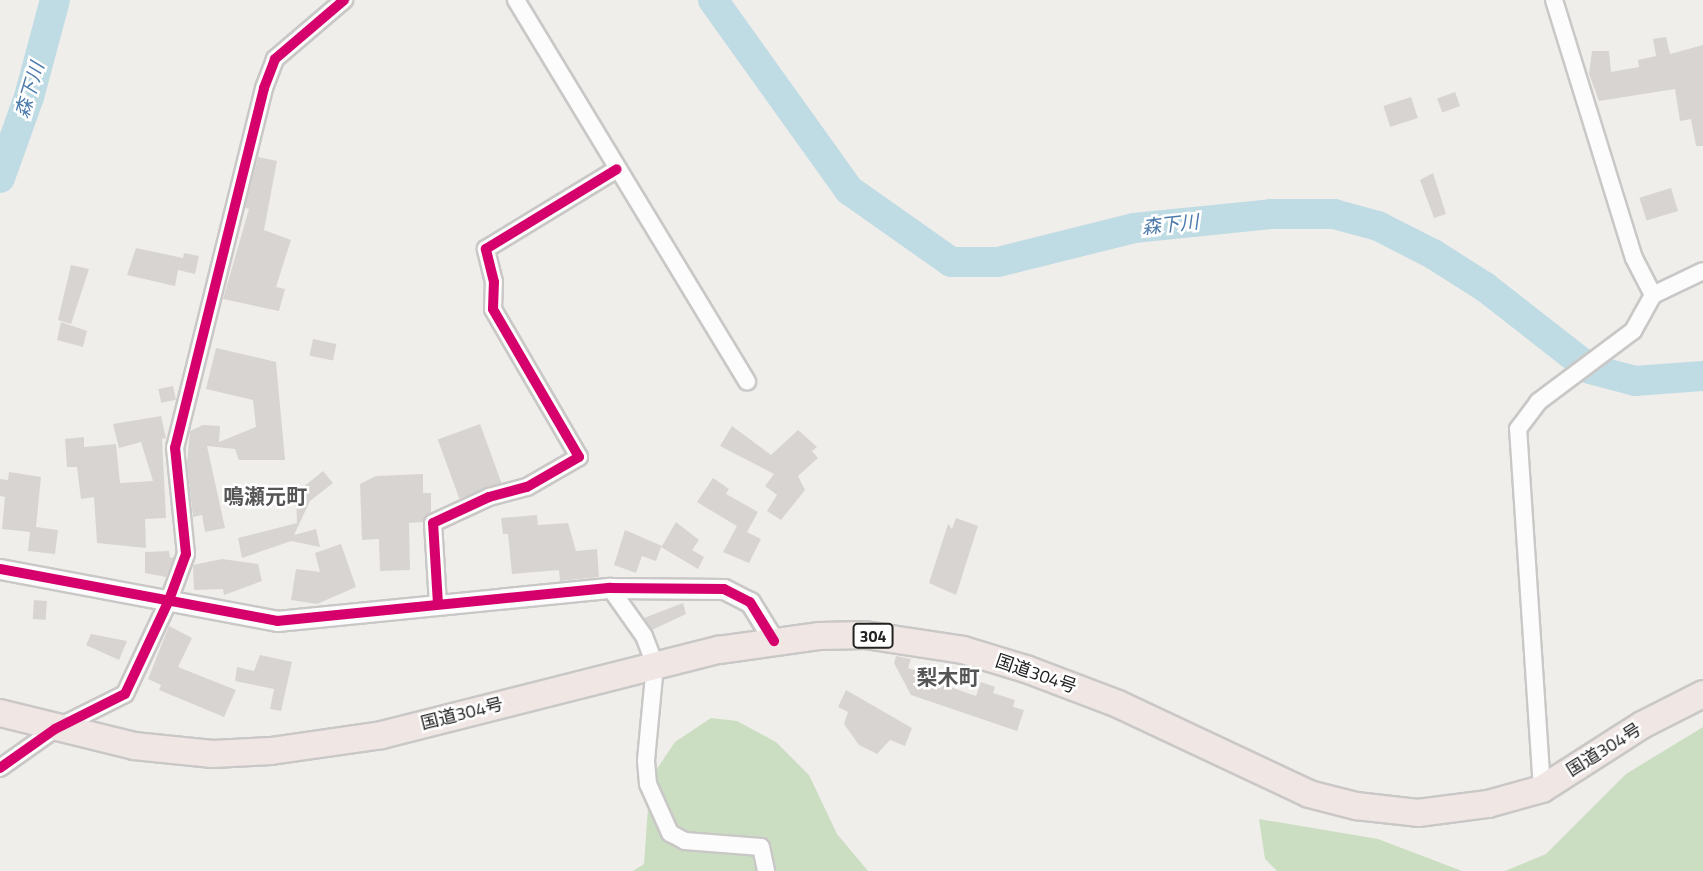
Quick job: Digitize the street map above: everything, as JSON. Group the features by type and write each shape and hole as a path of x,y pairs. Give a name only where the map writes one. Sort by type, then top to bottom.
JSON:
{"highway":[{"name":"国道304号","path":"0,713 134,747 200,753 330,746 655,665 774,641 865,635 963,650 1118,704 1309,794 1356,806 1418,813 1488,804 1542,789 1643,726 1703,694"}],"street":[{"path":"0,768 55,729 125,694 169,600 186,554 175,447 264,88 275,59 344,0"},
{"path":"516,0 747,381"},
{"path":"1554,0 1634,258 1653,295"},
{"path":"438,604 433,523 489,497 527,487 579,457 493,309 494,282 486,249 617,169"},
{"path":"1542,789 1518,429 1538,402 1633,331 1653,295 1703,271"},
{"path":"0,569 277,621 610,588 737,592 750,602 774,641"},
{"path":"610,588 644,636 655,665 646,761 648,784 670,833 685,841 761,847 766,867"}],"green space":[{"path":"711,718 737,721 776,742 809,775 837,834 868,871 633,871 644,864 650,779 675,742"},
{"path":"1703,727 1703,871 1505,871 1546,854 1626,774"},
{"path":"1259,819 1378,839 1462,871 1277,871 1265,859"}],"building":[{"path":"1666,37 1670,54 1703,45 1703,146 1696,146 1691,119 1680,121 1675,89 1599,101 1589,74 1592,51 1609,51 1611,72 1639,67 1638,60 1656,56 1653,39"},
{"path":"1455,92 1460,106 1442,113 1437,98"},
{"path":"1411,97 1418,118 1390,127 1383,106"},
{"path":"258,157 277,161 264,230 291,240 276,287 285,289 279,311 223,299 249,209 245,208"},
{"path":"1433,173 1446,214 1434,218 1420,180"},
{"path":"1671,188 1678,211 1646,221 1639,198"},
{"path":"136,248 183,258 184,253 199,256 195,274 178,270 175,286 127,275"},
{"path":"71,265 89,269 71,324 58,320"},
{"path":"61,322 87,331 83,347 57,340"},
{"path":"313,339 336,344 333,361 309,356"},
{"path":"216,348 276,362 285,460 239,460 235,449 207,446 225,528 205,532 202,515 193,517 187,464 190,431 203,425 220,426 219,442 256,427 253,400 206,389"},
{"path":"173,386 176,400 161,403 158,389"},
{"path":"161,416 166,438 162,439 166,518 145,519 146,548 97,543 94,497 81,499 77,467 67,467 65,439 84,437 84,447 116,444 120,483 153,481 141,442 119,448 113,424"},
{"path":"480,424 502,483 459,499 438,439"},
{"path":"732,426 771,455 798,430 817,447 812,451 818,458 798,476 805,490 781,520 767,511 777,495 765,486 774,474 720,446"},
{"path":"323,471 333,483 310,501 294,535 316,529 320,547 291,541 242,558 238,538 297,523 296,493"},
{"path":"9,472 41,477 36,527 58,530 55,554 28,551 30,532 2,529 5,497 0,496 0,479 8,480"},
{"path":"423,474 423,493 431,493 431,512 423,522 409,523 410,570 380,571 379,539 362,540 360,484 376,476"},
{"path":"713,478 729,489 726,494 758,512 747,532 761,539 749,563 723,552 737,526 697,502"},
{"path":"537,515 538,525 568,523 576,551 597,549 599,577 560,581 559,570 512,574 508,534 503,534 501,518"},
{"path":"956,518 978,526 956,595 929,583 948,524 952,529"},
{"path":"676,522 699,540 692,550 704,557 698,569 661,547 656,561 642,556 636,573 614,565 625,530 662,546"},
{"path":"341,544 356,587 317,604 291,600 296,569 320,572 315,553"},
{"path":"169,551 170,558 174,557 166,577 145,573 145,552"},
{"path":"222,559 258,564 262,581 224,595 223,589 194,590 193,565"},
{"path":"34,600 47,601 46,620 33,619"},
{"path":"683,603 686,614 652,630 644,618"},
{"path":"169,626 192,638 178,667 236,690 224,717 159,690 161,685 148,679"},
{"path":"91,634 127,641 119,660 86,645"},
{"path":"260,655 292,662 281,711 270,709 274,689 235,681 237,667 254,671"},
{"path":"896,656 911,659 908,668 922,673 921,677 976,696 981,682 995,687 993,693 1015,700 1013,707 1024,710 1017,731 911,695 894,663"},
{"path":"846,690 912,728 905,746 890,740 877,754 859,745 844,724 848,712 838,707"}],"waterway":[{"name":"森下川","path":"0,178 29,97 55,0"},
{"name":"森下川","path":"713,0 849,190 951,262 998,262 1134,228 1271,214 1334,214 1378,226 1433,254 1485,287 1590,369 1635,381 1703,376"}],"cycle path":[{"path":"0,768 55,729 125,694 169,600 186,554 175,448 264,88 275,59 344,0"},
{"path":"438,604 433,523 489,497 527,487 579,457 493,309 494,282 486,249 617,169"},
{"path":"0,569 277,621 610,588 724,589 750,602 774,641"}],"district":[{"name":"鳴瀬元町","path":"265,496"},
{"name":"梨木町","path":"948,677"}]}
